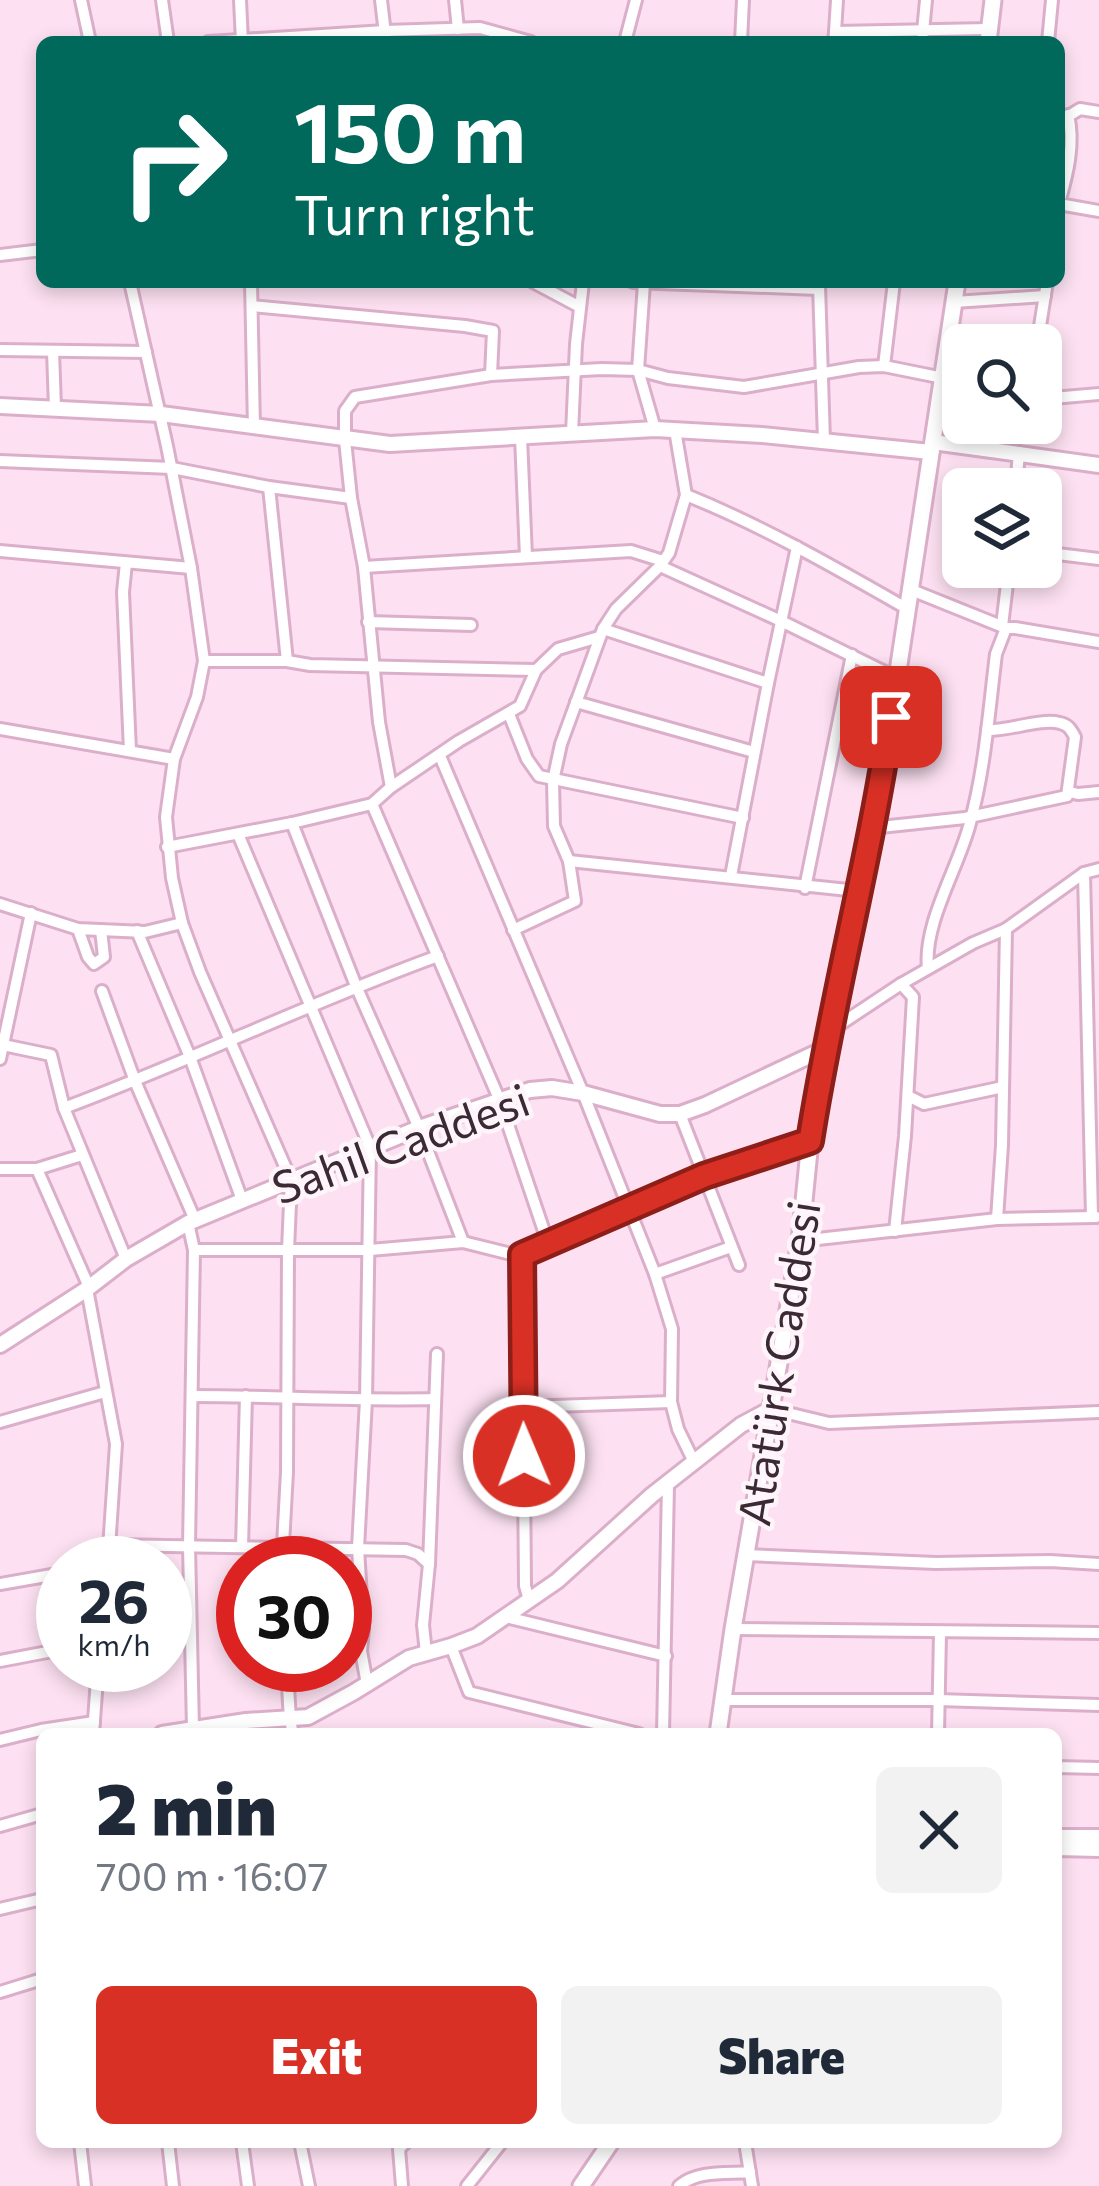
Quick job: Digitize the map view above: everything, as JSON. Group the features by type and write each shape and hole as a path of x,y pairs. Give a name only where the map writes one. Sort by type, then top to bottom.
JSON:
{"main road":[{"path":"988,36 993,0"},
{"name":"Atatürk Caddesi","path":"951,324 956,288"},
{"name":"Atatürk Caddesi","path":"719,1728 800,1241 826,1041 871,828 942,383"},
{"path":"581,2186 607,2148"}],"street":[{"path":"81,0 89,36"},
{"path":"162,0 167,36"},
{"path":"241,0 242,36"},
{"path":"381,0 386,36 458,28 516,36"},
{"path":"455,0 458,28"},
{"path":"627,36 636,0"},
{"path":"741,36 743,0"},
{"path":"834,36 837,0"},
{"path":"922,36 926,0"},
{"path":"1049,36 1052,0"},
{"path":"1065,118 1080,109 1099,112"},
{"path":"1065,122 1072,132 1065,181"},
{"path":"1065,205 1099,212"},
{"path":"0,255 36,251"},
{"path":"131,288 172,468 204,661 197,697 174,758 167,847 182,922 200,972 291,1180 284,1536"},
{"path":"251,288 254,428"},
{"path":"544,288 580,307"},
{"path":"572,433 582,288"},
{"path":"644,288 638,370 655,429"},
{"path":"819,288 824,441"},
{"path":"884,367 893,288"},
{"path":"1040,324 1046,288"},
{"path":"954,302 1045,296"},
{"path":"252,306 493,331 490,375"},
{"path":"0,350 146,352"},
{"path":"53,351 55,408"},
{"path":"391,787 345,440 345,411 351,400 360,394 490,375 575,371 638,370 744,387 859,367 942,377"},
{"path":"1062,397 1099,394"},
{"path":"0,406 161,414 345,440 419,444 655,429 1019,452 1099,465"},
{"path":"513,930 575,901 569,861 554,826 553,781 561,743 601,633 616,609 669,553 686,495 675,430"},
{"path":"521,437 526,557"},
{"path":"1018,468 1019,452"},
{"path":"0,461 172,468 351,498"},
{"path":"269,487 287,661"},
{"path":"686,495 797,547 906,608"},
{"path":"731,877 797,547"},
{"path":"0,551 191,568"},
{"path":"364,567 631,551 897,678"},
{"path":"1062,555 1099,559"},
{"path":"126,563 123,592 130,751"},
{"path":"928,968 936,919 972,817 1007,588"},
{"path":"909,589 1004,627 1099,642"},
{"path":"368,622 471,625"},
{"path":"167,847 372,804 459,741 520,706 536,670 558,649 601,633 768,683"},
{"path":"805,888 852,656"},
{"path":"204,661 536,670"},
{"path":"576,702 754,752"},
{"path":"509,714 538,776 743,818"},
{"path":"871,828 972,817 1065,798 1070,792 1076,737 1065,725 987,730"},
{"path":"0,729 174,758"},
{"path":"440,756 655,1274 672,1329 671,1402 694,1462"},
{"path":"1070,792 1099,792"},
{"path":"372,804 500,1101 548,1243"},
{"path":"292,823 464,1242"},
{"path":"238,834 370,1147 359,1536"},
{"path":"569,861 859,892"},
{"path":"739,1265 680,1114 826,1041 901,984 1006,929 1084,873 1099,869"},
{"path":"800,1241 997,1219 1095,1217 1084,873"},
{"path":"0,904 78,929 136,932 182,922"},
{"path":"31,914 1,1052 51,1055 64,1108 126,1259"},
{"path":"78,929 94,964 104,957 101,930"},
{"path":"997,1219 1006,929"},
{"path":"136,932 190,1057 242,1201"},
{"path":"64,1108 438,956"},
{"path":"896,1231 913,997 901,984"},
{"path":"102,991 191,1222 189,1536"},
{"path":"908,1096 924,1104 1003,1087"},
{"name":"Sahil Caddesi","path":"0,1345 126,1259 191,1222 370,1147 530,1090 552,1088 659,1114 680,1114"},
{"path":"194,1250 370,1250 464,1242 519,1256 704,1176 810,1141"},
{"path":"0,1169 38,1169 82,1155"},
{"path":"38,1169 88,1288 116,1444 110,1536"},
{"path":"655,1274 731,1247"},
{"path":"522,1255 525,1586 529,1600"},
{"path":"426,1653 423,1625 437,1354"},
{"path":"0,1422 105,1392"},
{"path":"193,1396 435,1399"},
{"path":"242,1536 246,1396"},
{"path":"524,1407 671,1402"},
{"path":"372,1681 409,1658 477,1636 506,1617 557,1581 627,1516 741,1425 771,1409 829,1423 1099,1412"},
{"path":"662,1728 668,1485"},
{"path":"372,1549 406,1550 429,1564"},
{"path":"746,1555 1099,1564"},
{"path":"0,1584 36,1578"},
{"path":"506,1617 666,1656"},
{"path":"733,1629 1099,1633"},
{"path":"938,1728 940,1633"},
{"path":"451,1646 469,1692 615,1728"},
{"path":"0,1661 36,1654"},
{"path":"192,1656 194,1728"},
{"path":"93,1728 96,1692"},
{"path":"289,1692 291,1726"},
{"path":"200,1728 246,1720 291,1726 353,1692"},
{"path":"724,1700 1099,1705"},
{"path":"0,1740 36,1731"},
{"path":"1062,1768 1099,1768"},
{"path":"0,1826 36,1816"},
{"path":"1062,1837 1099,1837"},
{"path":"1062,1849 1099,1849"},
{"path":"0,1910 36,1901"},
{"path":"0,1992 36,1981"},
{"path":"81,2148 85,2186"},
{"path":"168,2148 173,2186"},
{"path":"243,2148 248,2186"},
{"path":"301,2148 309,2186"},
{"path":"401,2148 402,2186"},
{"path":"467,2186 497,2148"},
{"path":"679,2186 701,2175 751,2179 746,2148"}],"route":[{"path":"524,1456 522,1255 704,1176 810,1141 891,717"}]}
